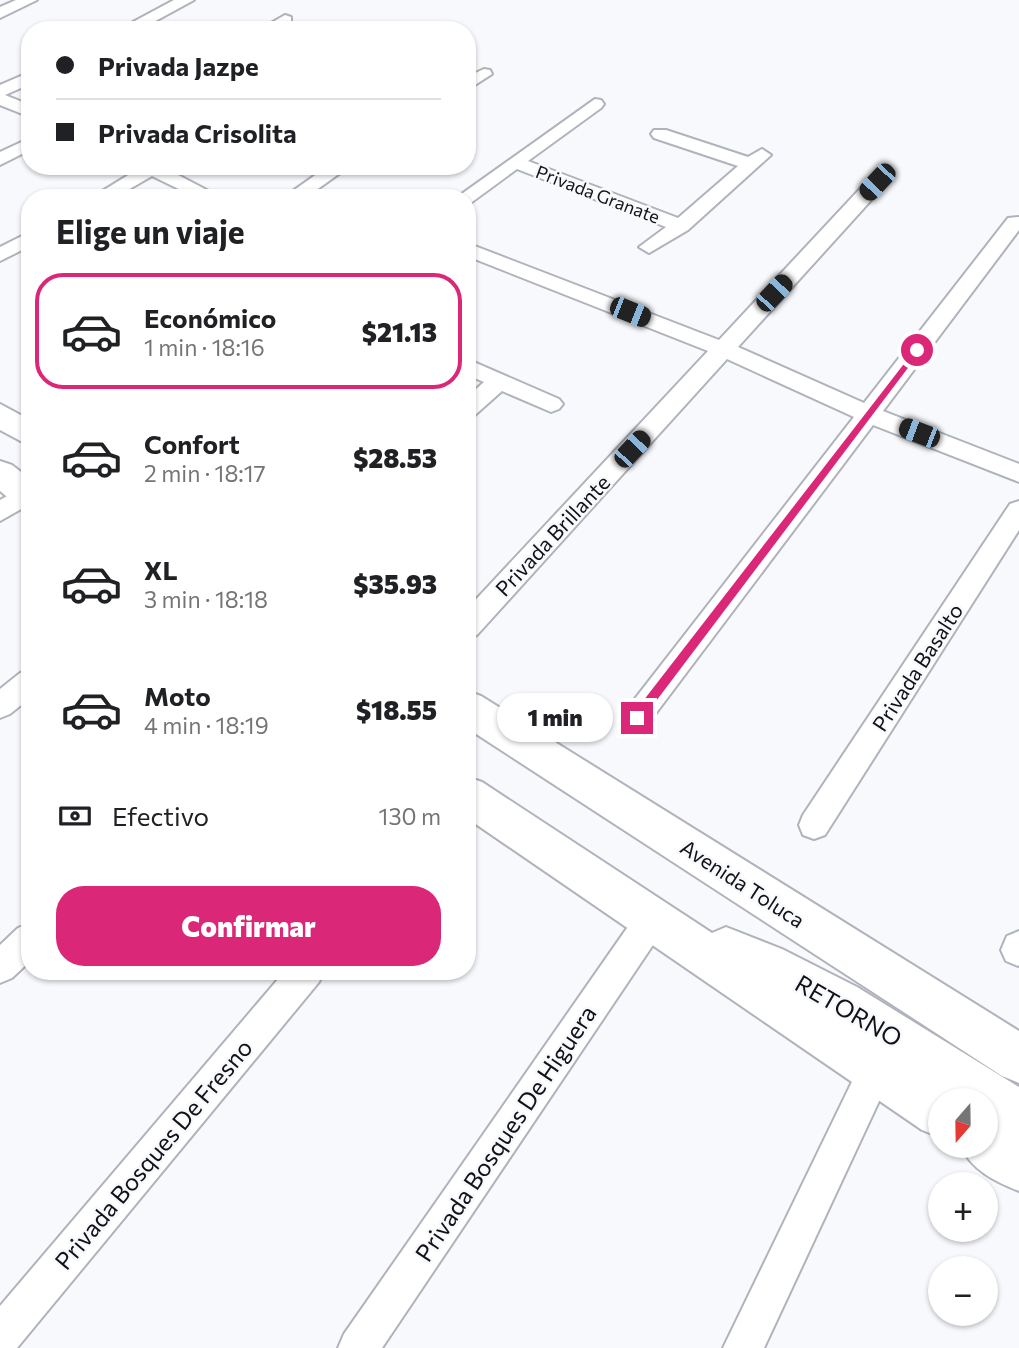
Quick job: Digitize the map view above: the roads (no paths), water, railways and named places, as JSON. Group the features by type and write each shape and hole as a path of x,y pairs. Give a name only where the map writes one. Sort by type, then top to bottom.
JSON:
{"main road":[{"path":"0,415 21,429"},
{"name":"Avenida Toluca","path":"476,713 1019,1059"},
{"path":"476,801 928,1104"},
{"name":"RETORNO","path":"660,924 753,958 840,1001 1019,1115"},
{"path":"998,1152 1019,1167"}],"street":[{"path":"0,13 29,0"},
{"path":"144,21 186,0"},
{"path":"476,79 484,74"},
{"path":"0,91 21,81"},
{"path":"0,99 21,108"},
{"path":"476,190 596,104"},
{"name":"Privada Granate","path":"649,247 681,226 756,160 660,134"},
{"path":"0,159 21,148"},
{"name":"Privada Granate","path":"515,162 681,226"},
{"path":"118,189 146,175"},
{"path":"169,175 195,189"},
{"path":"306,189 327,175"},
{"name":"Privada Brillante","path":"476,617 877,182"},
{"path":"637,718 1015,222"},
{"path":"0,255 21,243"},
{"path":"476,253 723,349 868,414 1019,472"},
{"path":"476,370 551,404"},
{"path":"476,402 499,381"},
{"name":"Privada Basalto","path":"814,825 1019,510"},
{"path":"0,706 21,688"},
{"name":"Privada Bosques De Higuera","path":"358,1348 660,924"},
{"path":"0,967 21,947"},
{"name":"Privada Bosques De Fresno","path":"0,1337 299,980"},
{"path":"743,1348 876,1069"}]}
